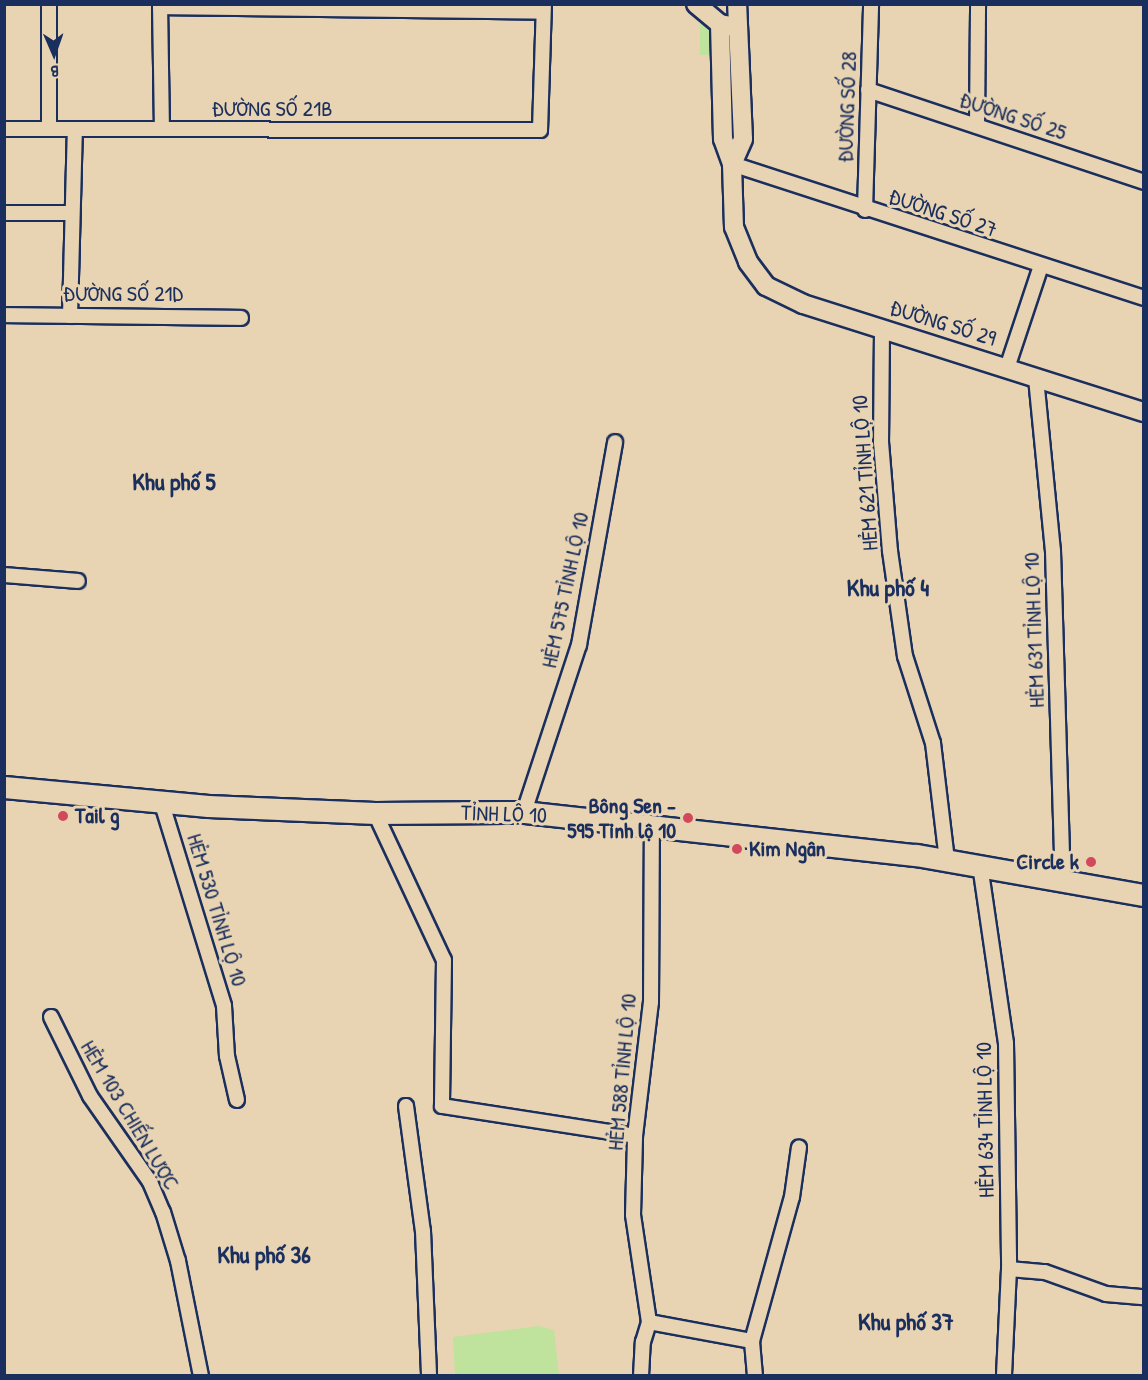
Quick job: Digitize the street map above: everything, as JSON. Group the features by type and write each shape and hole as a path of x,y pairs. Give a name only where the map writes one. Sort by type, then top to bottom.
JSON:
{"main road":[{"name":"TỈNH LỘ 10","path":"4,787 162,804 375,813 524,812 947,860 1143,895"}],"street":[{"path":"49,4 49,129"},
{"path":"696,4 720,24 741,27"},
{"path":"732,164 743,139 741,27 737,4"},
{"name":"ĐƯỜNG SỐ 28","path":"865,210 871,4"},
{"path":"977,126 978,4"},
{"path":"162,129 160,6 544,8"},
{"name":"ĐƯỜNG SỐ 21B","path":"4,129 540,130 544,8"},
{"path":"720,24 723,139 732,164"},
{"name":"ĐƯỜNG SỐ 25","path":"868,90 1143,182"},
{"path":"70,316 75,129"},
{"name":"ĐƯỜNG SỐ 27","path":"732,164 865,210 1143,298"},
{"name":"ĐƯỜNG SỐ 29","path":"732,164 734,227 745,257 772,291 882,330 1143,412"},
{"path":"4,213 72,213"},
{"path":"1007,368 1041,266"},
{"name":"ĐƯỜNG SỐ 21D","path":"4,315 241,318"},
{"name":"HẺM 621 TỈNH LỘ 10","path":"882,330 881,442 890,551 905,656 933,743 947,860"},
{"name":"HẺM 631 TỈNH LỘ 10","path":"1036,378 1053,551 1063,880"},
{"name":"HẺM 575 TỈNH LỘ 10","path":"524,812 579,645 615,442"},
{"path":"4,575 78,581"},
{"name":"HẺM 530 TỈNH LỘ 10","path":"162,804 224,1006 227,1056 237,1100"},
{"path":"375,813 444,960 442,1106 635,1136"},
{"name":"HẺM 588 TỈNH LỘ 10","path":"649,1322 633,1215 635,1136 651,1002 652,825"},
{"name":"HẺM 634 TỈNH LỘ 10","path":"980,865 1006,1043 1009,1269 1004,1376"},
{"name":"HẺM 103 CHIẾN LƯỢC","path":"51,1017 90,1096 150,1182 163,1212 178,1261 201,1376"},
{"path":"406,1106 423,1231 429,1376"},
{"path":"755,1376 752,1341 792,1197 799,1147"},
{"path":"1009,1269 1046,1272 1106,1294 1143,1298"},
{"path":"641,1376 643,1342 649,1322 752,1341"}],"green space":[{"path":"700,5 716,5 716,55 700,55"},
{"path":"539,1326 554,1330 559,1375 455,1375 453,1337"}],"place":[{"name":"Tail g","path":"63,816"},
{"name":"Bông Sen - 595 Tỉnh lộ 10","path":"688,818"},
{"name":"Kim Ngân","path":"737,849"},
{"name":"Circle k","path":"1091,862"}],"district":[{"name":"Khu phố 5","path":"174,482"},
{"name":"Khu phố 4","path":"888,588"},
{"name":"Khu phố 36","path":"264,1255"},
{"name":"Khu phố 37","path":"906,1322"}]}
